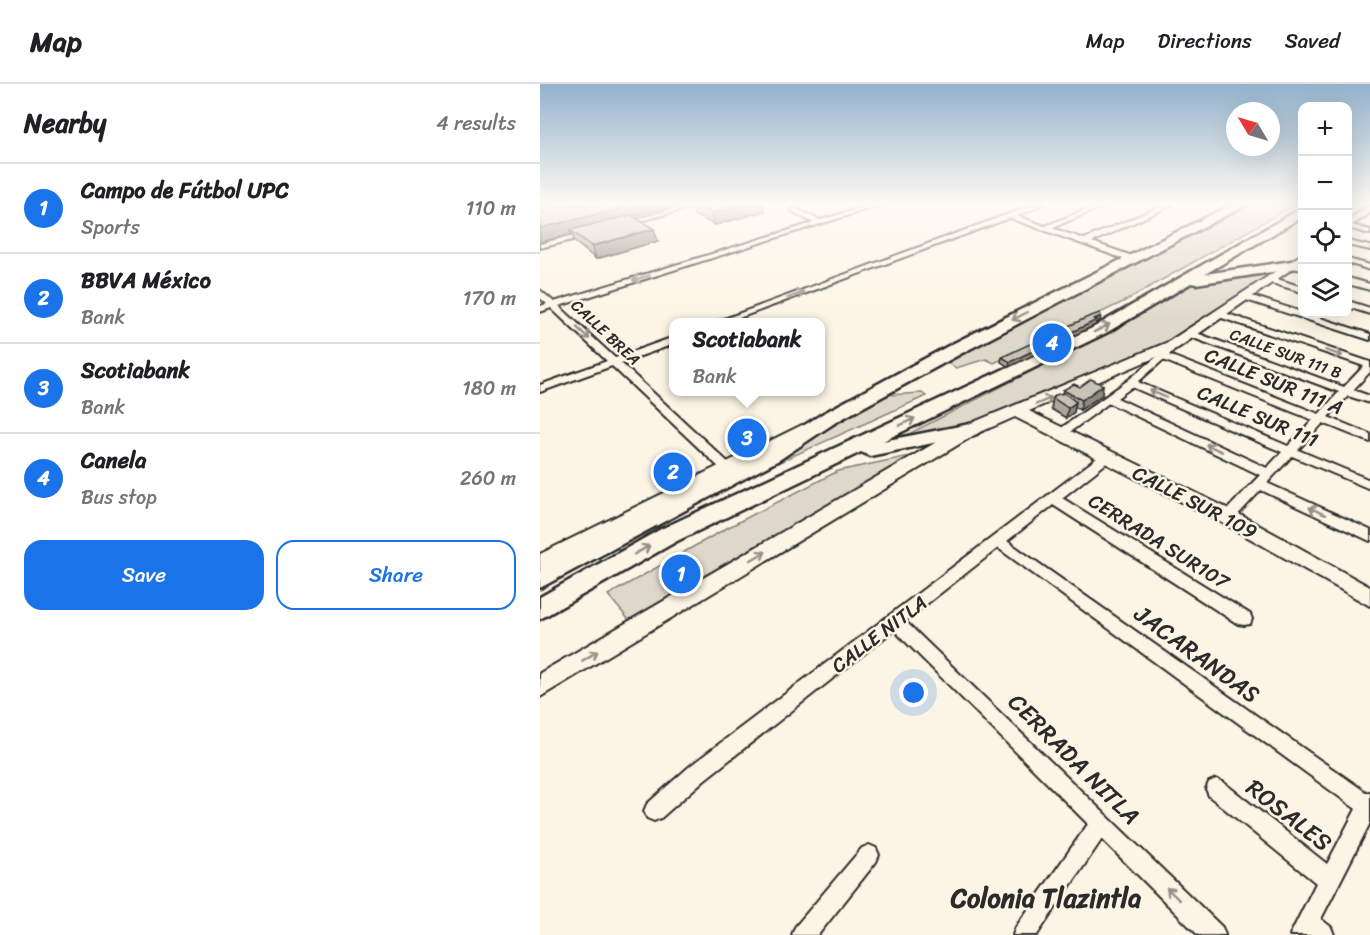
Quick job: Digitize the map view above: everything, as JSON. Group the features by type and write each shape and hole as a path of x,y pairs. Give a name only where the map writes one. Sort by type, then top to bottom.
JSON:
{"main road":[{"path":"540,579 772,455 829,418 958,348 1164,245"},
{"path":"540,609 669,535 1100,330 1248,245"},
{"path":"1186,282 1298,263"},
{"path":"836,457 970,430"}],"street":[{"path":"540,309 749,245"},
{"path":"733,318 933,245"},
{"path":"1093,245 1135,260"},
{"path":"1355,245 1370,248"},
{"path":"1352,262 1370,267"},
{"path":"540,686 970,430 1173,345 1298,264"},
{"path":"1271,280 1298,289"},
{"path":"1352,283 1370,288"},
{"name":"CALLE BREA","path":"540,293 728,469"},
{"path":"1246,297 1370,337"},
{"path":"1352,306 1370,311"},
{"path":"1219,314 1370,366 1228,517"},
{"name":"CALLE SUR 111 B","path":"1191,333 1370,400"},
{"path":"540,389 669,342"},
{"path":"1059,434 1131,383 1164,357 1173,345"},
{"name":"CALLE SUR 111 A","path":"1164,357 1370,438"},
{"name":"CALLE SUR 111","path":"1131,383 1370,485"},
{"path":"1109,399 1267,473"},
{"name":"CALLE SUR 109","path":"1017,412 1105,458 1228,517 1370,597"},
{"path":"540,563 829,418"},
{"name":"CALLE NITLA","path":"654,811 698,773 1105,458"},
{"path":"1258,484 1370,536"},
{"name":"CERRADA SUR107","path":"1053,500 1244,619"},
{"name":"JACARANDAS","path":"999,542 1369,805"},
{"name":"CERRADA NITLA","path":"896,622 1214,935"},
{"name":"ROSALES","path":"1216,789 1330,880"},
{"path":"1311,931 1330,880 1369,805"},
{"path":"1024,935 1101,824"},
{"path":"803,935 869,855"}],"shaded area":[{"path":"1169,245 1224,245 1123,302 994,363 986,359 956,368 944,360"},
{"path":"1281,271 1169,344 975,423 903,437 1129,321 1197,282"},
{"path":"922,393 926,396 735,482 887,395"},
{"path":"928,452 633,625 608,595 725,529 838,471"}],"building":[{"path":"1100,313 1101,316 1094,319 1097,320 1010,362 1002,357 1088,317"},
{"path":"1091,379 1103,385 1082,400 1063,390 1074,384 1080,387"},
{"path":"1064,393 1076,402 1068,408 1053,398 1055,395"}],"place":[{"name":"Canela","path":"1052,343"},
{"name":"Scotiabank","path":"747,438"},
{"name":"BBVA México","path":"673,472"},
{"name":"Campo de Fútbol UPC","path":"681,574"}],"district":[{"name":"Colonia Tlazintla","path":"1046,898"}]}
